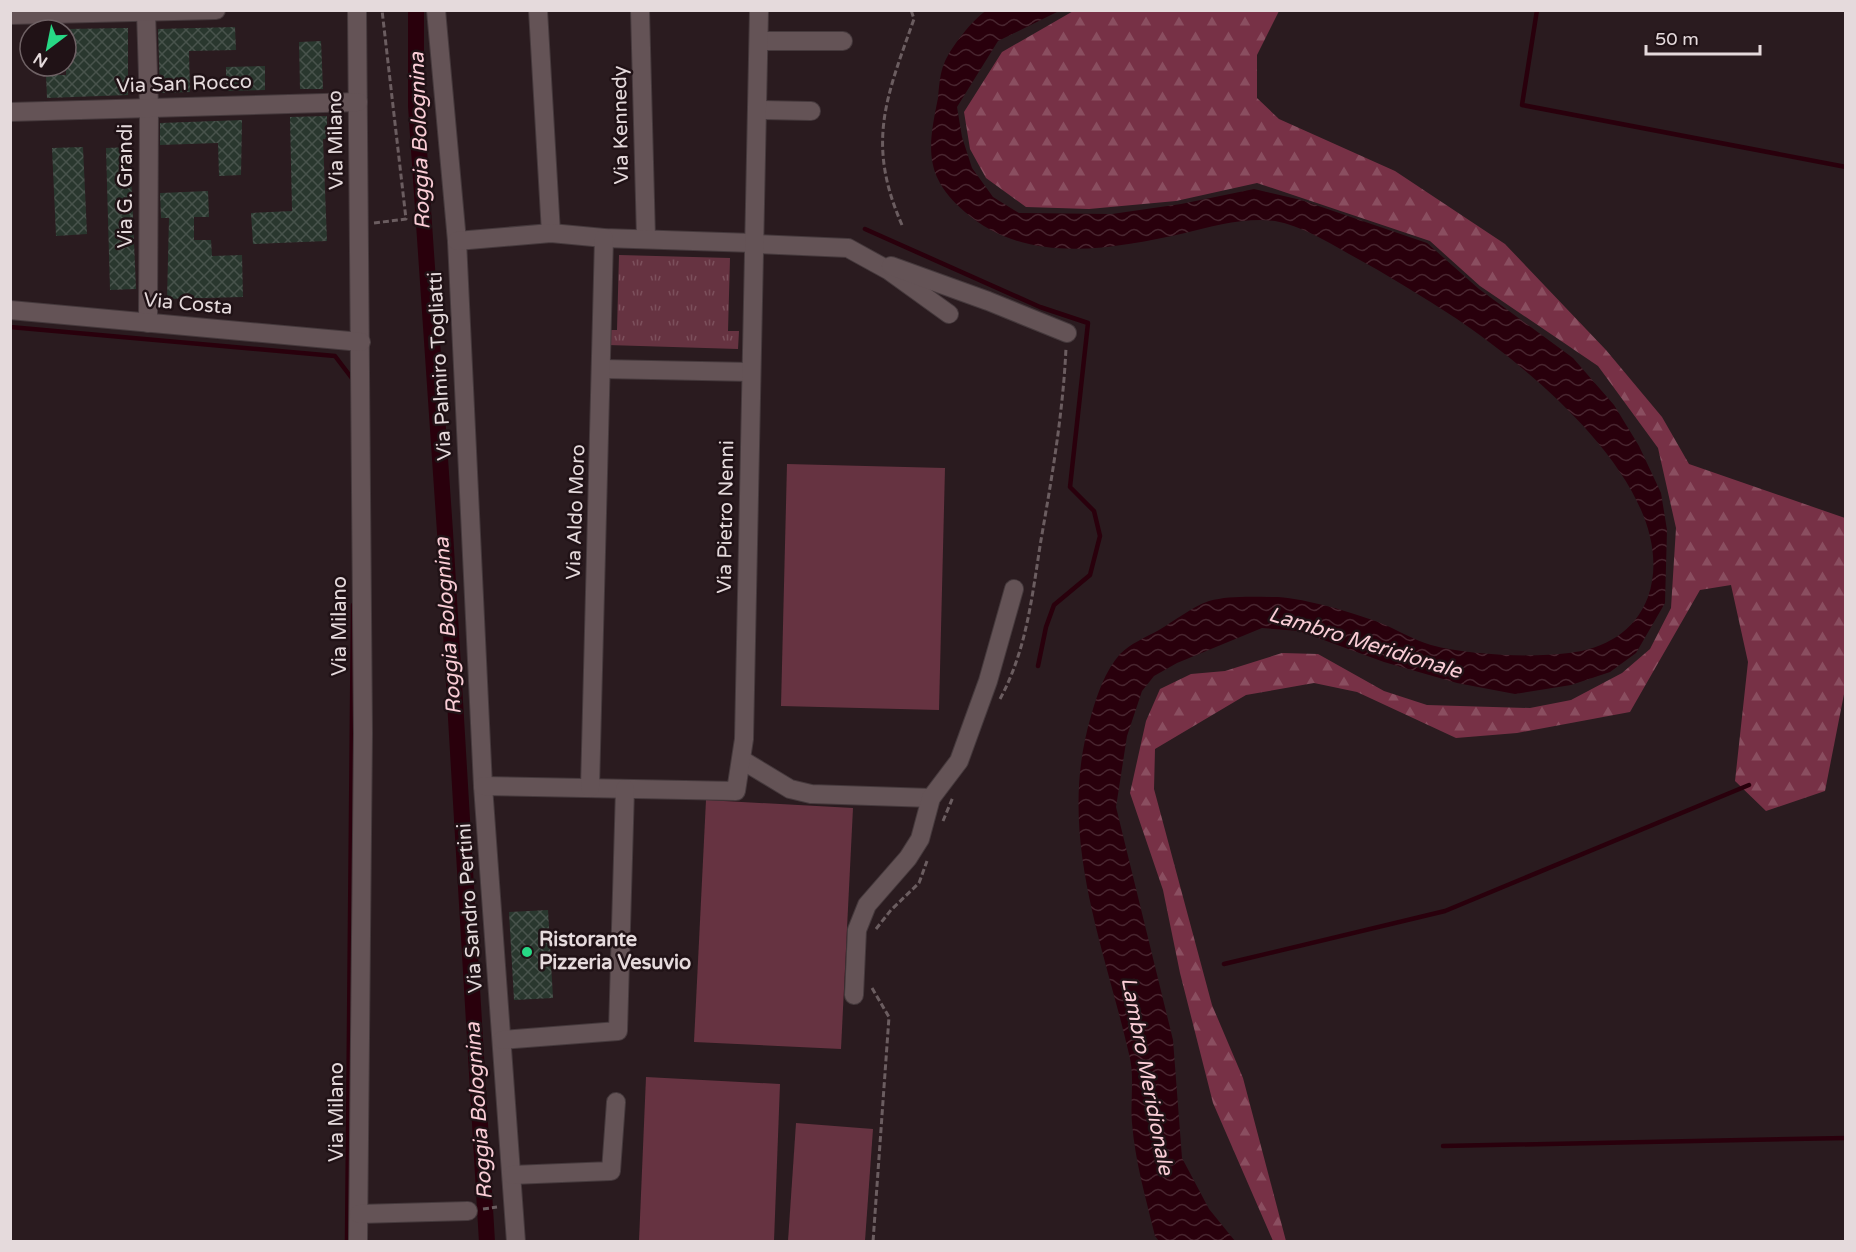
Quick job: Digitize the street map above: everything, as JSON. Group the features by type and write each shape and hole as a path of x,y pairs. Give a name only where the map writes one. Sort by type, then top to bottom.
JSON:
{"street":[{"path":"10,15 216,10"},
{"name":"Via Milano","path":"357,10 363,733 358,1242"},
{"name":"Via Palmiro Togliatti","path":"436,10 457,241 483,786"},
{"path":"537,10 552,233"},
{"name":"Via Kennedy","path":"640,10 646,238"},
{"name":"Via Pietro Nenni","path":"625,789 736,791 742,760 759,10"},
{"name":"Via G. Grandi","path":"146,12 149,107 148,323"},
{"path":"759,41 843,41"},
{"name":"Via San Rocco","path":"10,112 358,102"},
{"path":"758,110 811,111"},
{"path":"457,241 552,233 603,238 848,248 949,314"},
{"name":"Via Aldo Moro","path":"590,788 602,369 603,238"},
{"path":"869,260 988,300 1066,333"},
{"name":"Via Costa","path":"10,310 361,342"},
{"path":"602,369 751,372"},
{"path":"854,995 857,930 867,905 908,858 920,839 932,798 959,761 988,681 1014,589"},
{"path":"742,760 790,789 811,794 932,798"},
{"path":"483,786 625,789 618,1031 502,1040"},
{"name":"Via Sandro Pertini","path":"483,786 516,1242"},
{"path":"512,1175 611,1172 616,1102"},
{"path":"359,1214 473,1210"}],"path":[{"path":"360,224 406,219 382,10"},
{"path":"903,225 888,192 881,143 887,93 914,19 911,10"},
{"path":"996,706 1013,676 1026,638 1054,465 1065,378 1066,333"},
{"path":"943,822 956,790"},
{"path":"872,935 891,910 919,883 930,853"},
{"path":"871,981 872,990 889,1017 873,1242"},
{"path":"473,1210 498,1207"}],"green space":[{"path":"1075,10 1279,11 1257,55 1257,98 1279,119 1395,171 1505,244 1606,350 1662,417 1689,464 1845,518 1845,689 1825,791 1766,811 1735,781 1748,662 1731,585 1700,590 1630,712 1517,733 1456,738 1357,692 1314,683 1246,695 1155,749 1154,789 1212,1005 1243,1078 1286,1241 1273,1241 1213,1103 1180,973 1163,890 1130,793 1146,721 1160,689 1191,674 1225,671 1282,653 1318,654 1384,691 1427,705 1530,708 1571,700 1622,673 1650,649 1671,608 1676,528 1658,448 1598,366 1480,286 1430,241 1257,183 1176,201 1089,209 1026,207 986,178 970,149 964,112 1002,52"},
{"path":"619,255 730,258 728,331 739,331 738,349 608,345 608,330 617,330"},
{"path":"787,464 945,468 939,710 781,706"},
{"path":"706,800 853,808 841,1049 694,1042"},
{"path":"646,1077 780,1084 774,1241 639,1241"},
{"path":"796,1123 873,1129 865,1241 788,1241"}],"water":[{"name":"Lambro Meridionale","path":"987,10 1059,11 998,41 957,107 962,137 972,168 993,197 1019,213 1112,214 1181,204 1254,189 1301,200 1427,243 1479,289 1573,358 1614,405 1639,446 1661,493 1667,530 1665,603 1636,653 1610,672 1571,685 1515,694 1457,683 1384,662 1299,631 1262,628 1177,663 1154,676 1142,691 1127,736 1116,807 1173,1040 1182,1158 1209,1209 1235,1241 1159,1241 1155,1236 1141,1180 1132,1123 1131,1063 1096,929 1081,845 1079,803 1082,760 1093,708 1110,668 1128,647 1196,607 1217,599 1243,597 1290,598 1315,603 1378,622 1424,643 1463,651 1499,655 1553,655 1582,651 1617,637 1635,620 1648,597 1653,557 1644,517 1623,477 1594,438 1560,402 1524,369 1457,319 1390,277 1314,234 1285,223 1252,220 1129,244 1071,249 1043,247 1015,240 989,229 965,212 951,199 935,173 931,146 932,131 944,64 963,34"}],"building":[{"path":"235,27 236,50 189,51 190,92 160,93 158,29"},
{"path":"128,28 128,95 47,98 46,78 78,78 78,29"},
{"path":"321,41 323,89 300,89 299,42"},
{"path":"265,66 265,90 226,91 226,67"},
{"path":"327,116 327,139 323,139 327,241 253,244 251,213 292,211 290,117"},
{"path":"242,120 241,175 219,176 218,143 160,145 160,123"},
{"path":"83,147 87,234 56,236 52,148"},
{"path":"130,147 136,289 110,290 106,148"},
{"path":"208,191 209,217 194,217 194,240 211,240 212,256 242,255 243,297 167,299 169,218 161,218 160,193"},
{"path":"548,910 553,998 514,1000 509,912"}],"waterway":[{"name":"Roggia Bolognina","path":"416,10 416,106 445,532 487,1242"},
{"path":"1537,10 1522,105 1846,167"},
{"path":"865,229 1040,307 1088,323 1070,487 1094,511 1100,536 1090,575 1054,605 1046,627 1038,666"},
{"path":"10,327 335,356 354,381"},
{"path":"347,1242 353,605"},
{"path":"1224,964 1445,911 1749,785"},
{"path":"1443,1146 1846,1138"}],"place":[{"name":"Ristorante Pizzeria Vesuvio","path":"527,952"}]}
